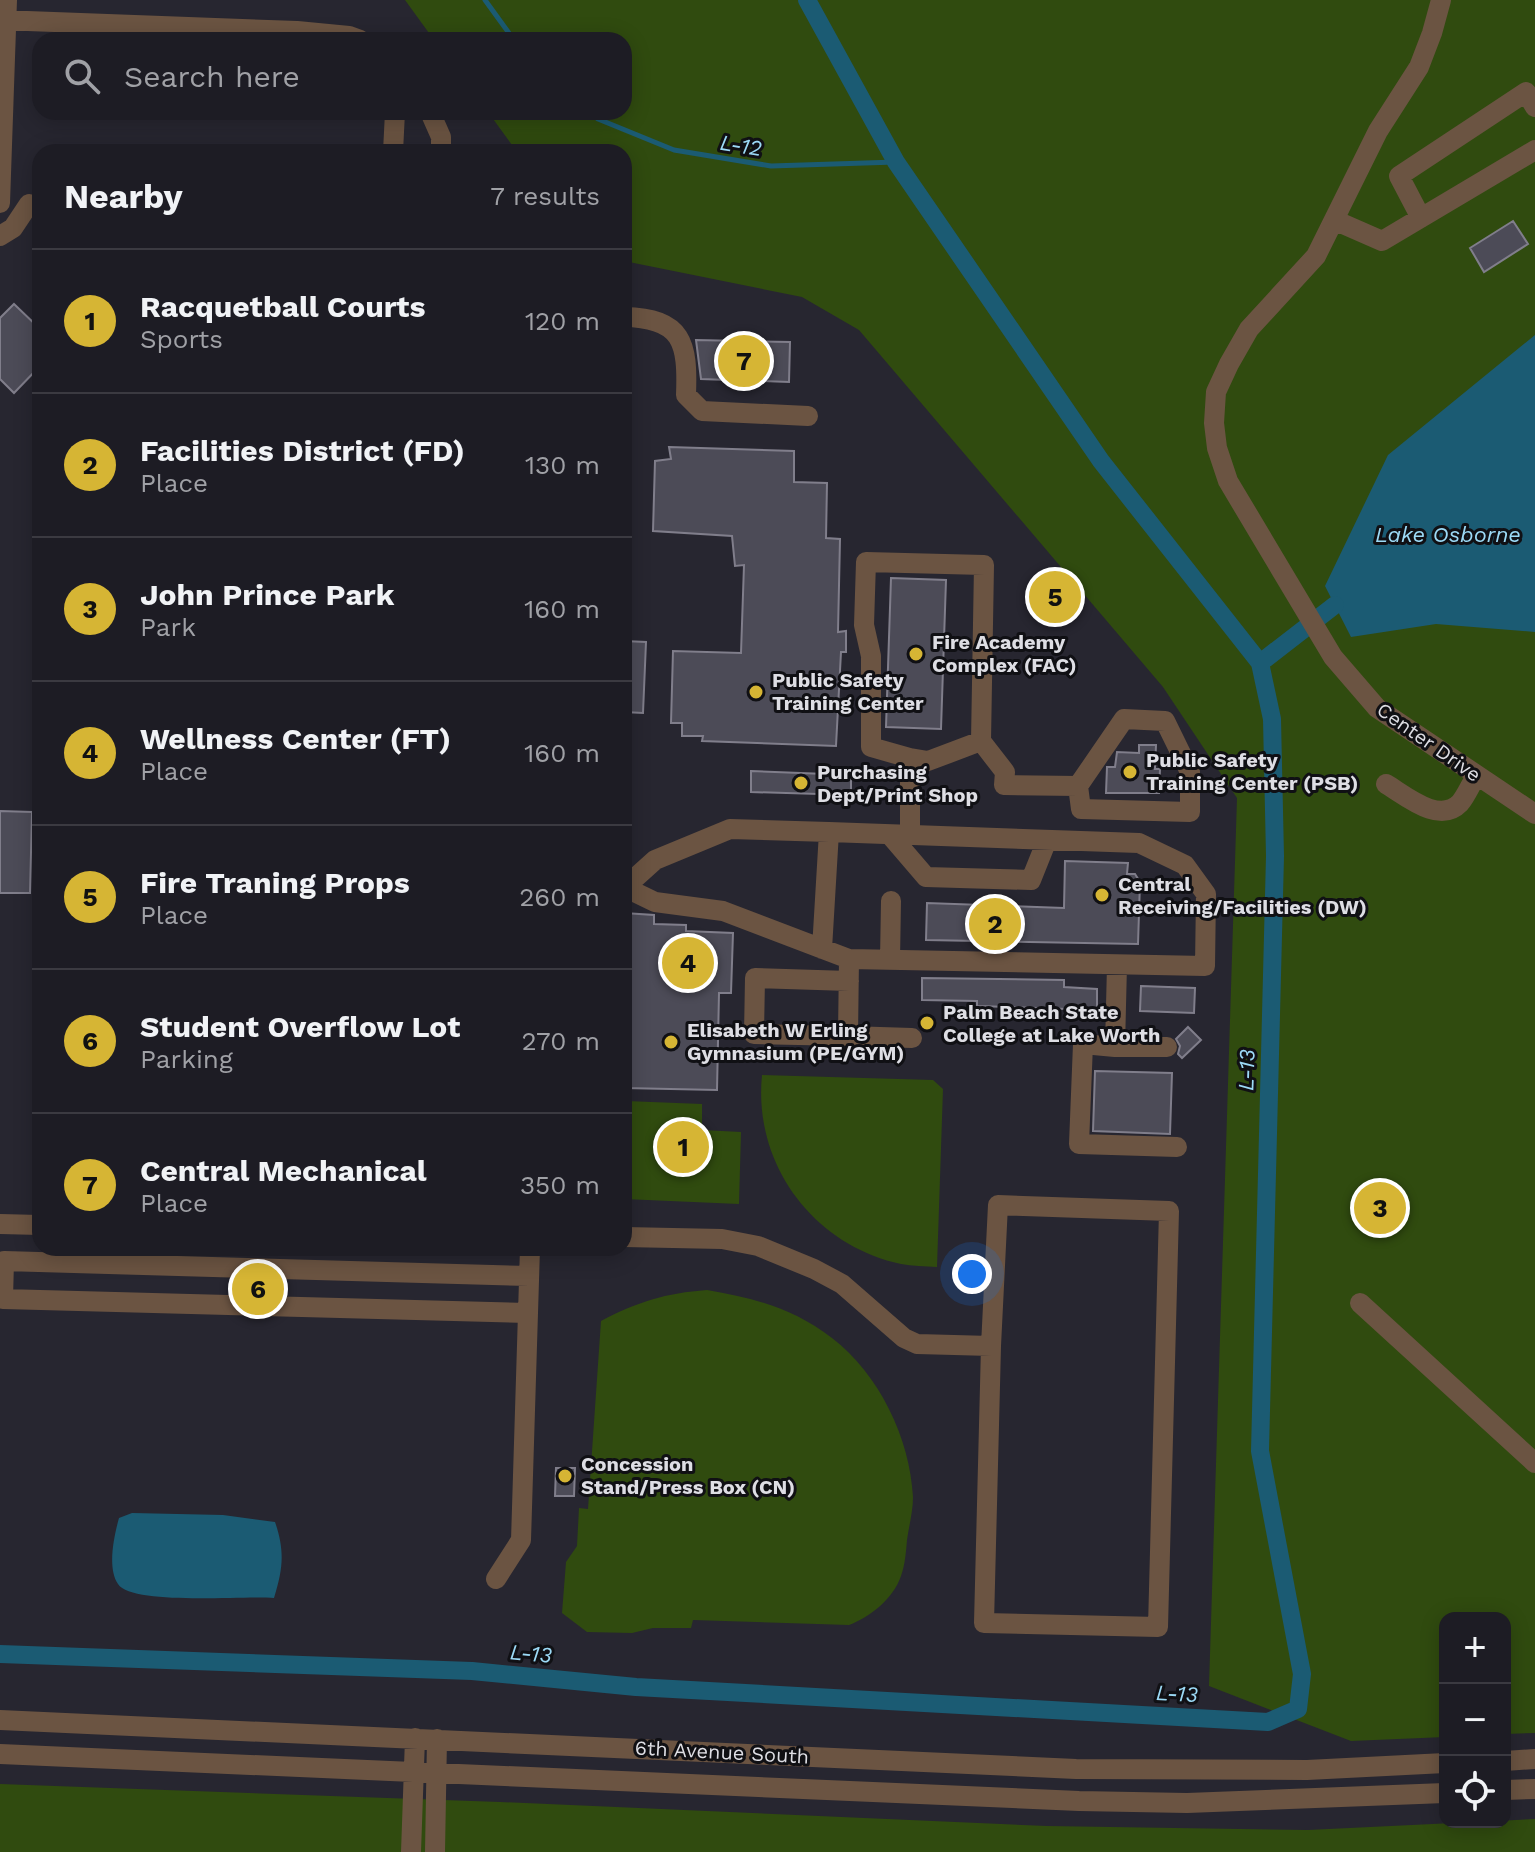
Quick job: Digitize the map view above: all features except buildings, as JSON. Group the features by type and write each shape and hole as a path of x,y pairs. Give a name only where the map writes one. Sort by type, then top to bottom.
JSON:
{"street":[{"name":"Center Drive","path":"1441,0 1419,67 1378,131 1316,256 1249,329 1229,364 1216,392 1214,423 1217,448 1228,481 1333,657 1377,708 1535,814"},
{"path":"32,204 0,203 4,13 307,32"},
{"path":"1421,218 1399,176 1526,92 1534,103"},
{"path":"393,144 395,120"},
{"path":"434,120 441,144"},
{"path":"1334,220 1382,241 1535,150"},
{"path":"0,236 13,228 32,206"},
{"path":"632,318 655,320 672,330 682,343 687,361 686,395 702,411 808,416"},
{"path":"981,741 928,761 871,747 871,656 864,625 866,562 984,565 981,741 1005,772 1004,785 1078,786"},
{"path":"1124,719 1165,721 1190,772 1190,812 1081,809 1078,786 1124,719"},
{"path":"910,758 900,835 926,877 1031,880 1047,840"},
{"path":"1386,784 1427,809 1448,810 1459,804 1476,776"},
{"path":"632,881 655,860 730,829 1139,843 1185,865 1206,894 1205,966 849,959 723,911 655,902 632,890"},
{"path":"822,949 829,832"},
{"path":"890,960 891,901"},
{"path":"848,1036 849,959"},
{"path":"1115,1047 1117,965"},
{"path":"849,981 755,978 754,1034 912,1038"},
{"path":"1167,1047 1083,1044 1079,1144 1177,1147"},
{"path":"998,1205 1169,1211 1158,1627 984,1623 991,1346 998,1205"},
{"path":"0,1224 32,1225"},
{"path":"632,1237 722,1239 758,1246 842,1284 904,1338 917,1344 991,1346"},
{"path":"528,1313 3,1299 4,1261 112,1256 228,1258 529,1276"},
{"path":"496,1579 521,1540 530,1256"},
{"path":"1360,1303 1535,1463"},
{"name":"6th Avenue South","path":"0,1720 1076,1769 1307,1770 1439,1763"},
{"path":"411,1852 415,1738"},
{"path":"435,1852 437,1739"},
{"name":"6th Avenue South","path":"0,1754 1079,1801 1187,1803 1439,1793"},
{"path":"1511,1761 1535,1759"},
{"path":"1511,1790 1535,1789"}],"green space":[{"path":"405,0 1535,0 1535,1733 1511,1734 1511,1612 1439,1612 1439,1737 1351,1741 1209,1686 1237,798 1163,687 859,330 802,297 632,263 632,144 511,144 494,120 632,120 632,32 428,32"},
{"path":"762,1075 933,1080 943,1089 937,1267 901,1264 869,1254 841,1239 816,1219 795,1196 779,1169 768,1139 762,1108"},
{"path":"632,1101 702,1104 702,1130 741,1132 739,1204 632,1199"},
{"path":"707,1290 772,1306 817,1328 849,1353 889,1409 906,1452 911,1475 913,1497 905,1558 901,1576 892,1592 873,1612 857,1622 849,1625 693,1620 691,1628 653,1628 632,1633 587,1632 562,1613 566,1562 577,1546 579,1508 588,1509 601,1321 652,1300"},
{"path":"0,1784 1047,1826 1308,1830 1439,1824 1439,1828 1511,1828 1511,1820 1535,1819 1535,1852 0,1852"}],"water":[{"name":"Lake Osborne","path":"1535,335 1535,632 1436,624 1351,637 1325,586 1388,455"},
{"path":"132,1513 223,1515 275,1522 282,1560 274,1598 166,1597 128,1591 118,1584 115,1577 112,1552 119,1518"}],"waterway":[{"name":"L-12","path":"485,0 508,32"},
{"name":"L-13","path":"0,1654 472,1671 636,1687 1268,1722 1298,1709 1302,1674 1260,1451 1275,856 1272,719 1260,663 1101,461 896,162 807,0"},
{"name":"L-12","path":"600,120 674,150 771,166 896,162"},
{"path":"1260,663 1335,605"}],"place":[{"name":"Central Mechanical","path":"744,361"},
{"name":"Fire Traning Props","path":"1055,597"},
{"name":"Fire Academy Complex (FAC)","path":"916,654"},
{"name":"Public Safety Training Center","path":"756,692"},
{"name":"Public Safety Training Center (PSB)","path":"1130,772"},
{"name":"Purchasing Dept/Print Shop","path":"801,783"},
{"name":"Central Receiving/Facilities (DW)","path":"1102,895"},
{"name":"Facilities District (FD)","path":"995,924"},
{"name":"Wellness Center (FT)","path":"688,963"},
{"name":"Palm Beach State College at Lake Worth","path":"927,1023"},
{"name":"Elisabeth W Erling Gymnasium (PE/GYM)","path":"671,1042"},
{"name":"Racquetball Courts","path":"683,1147"},
{"name":"John Prince Park","path":"1380,1208"},
{"name":"Student Overflow Lot","path":"258,1289"},
{"name":"Concession Stand/Press Box (CN)","path":"565,1476"}]}
